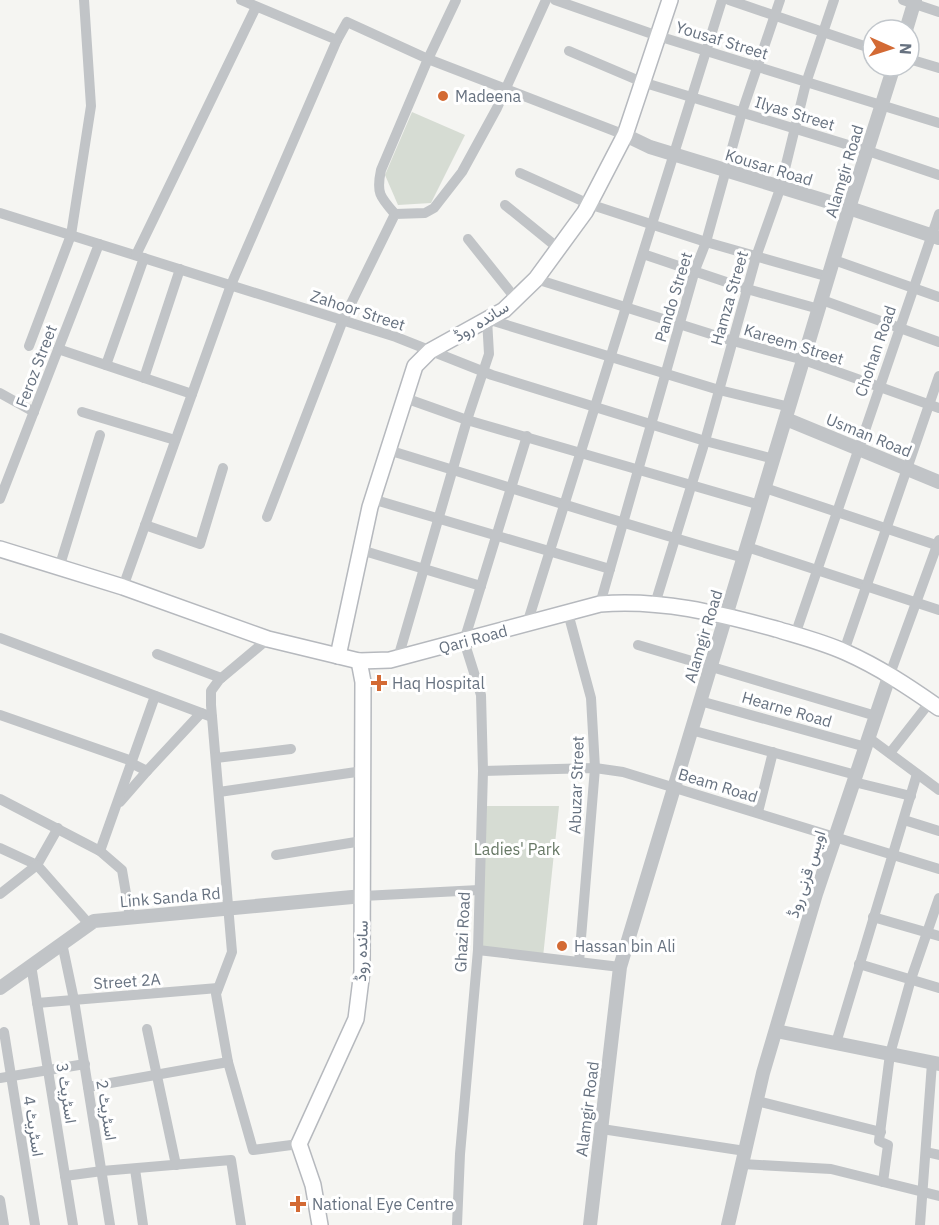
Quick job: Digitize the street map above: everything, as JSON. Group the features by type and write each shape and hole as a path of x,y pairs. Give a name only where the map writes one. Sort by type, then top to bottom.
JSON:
{"main road":[{"name":"ساندہ روڈ","path":"338,656 372,499 415,366 430,351 504,310 536,279 589,204 625,135 670,0"},
{"name":"Qari Road","path":"0,549 123,587 268,639 359,661 398,658 600,604 626,602 655,604 727,615 844,651 890,674 934,705"},
{"name":"ساندہ روڈ","path":"299,1144 356,1019 362,972 363,682 359,661"},
{"path":"299,1144 313,1185 320,1225"}],"street":[{"path":"29,346 72,235 91,106 84,0"},
{"path":"241,0 338,40"},
{"path":"395,214 380,197 377,185 381,170 428,59 456,0"},
{"path":"395,214 425,213 434,208 462,172 507,88 546,0"},
{"name":"Yousaf Street","path":"555,0 658,36 939,123"},
{"path":"528,624 722,0"},
{"path":"729,0 861,44"},
{"name":"Pando Street","path":"600,604 742,112 780,0"},
{"name":"Hamza Street","path":"655,604 692,487 756,257 780,189 806,83 834,0"},
{"path":"908,18 911,1 939,12"},
{"path":"106,365 140,257 256,7"},
{"path":"123,587 231,285 347,22 428,59 625,135"},
{"name":"Ilyas Street","path":"569,51 642,82 939,175"},
{"path":"921,63 939,68"},
{"name":"Alamgir Road","path":"590,1225 620,968 890,78"},
{"name":"Kousar Road","path":"625,135 650,147 935,237"},
{"path":"520,173 589,204 706,242 829,277"},
{"path":"505,205 558,248"},
{"name":"Zahoor Street","path":"0,213 396,337 482,371 705,441 774,459"},
{"path":"267,517 343,320 395,214"},
{"name":"Chohan Road","path":"795,635 913,288 935,237 939,214"},
{"path":"468,239 516,298"},
{"name":"Feroz Street","path":"0,499 4,474 34,412 99,244"},
{"path":"643,254 747,289 821,305 939,342"},
{"path":"834,260 939,297"},
{"path":"144,378 180,269"},
{"name":"Kareem Street","path":"536,279 733,341 804,360 934,406"},
{"path":"398,658 467,420 489,354 487,319 610,358 666,373 788,413"},
{"path":"58,349 192,394"},
{"path":"844,651 906,468 934,406 939,376"},
{"path":"0,393 34,412"},
{"path":"405,399 467,420 760,505"},
{"path":"82,412 175,440"},
{"name":"Usman Road","path":"788,413 858,448 939,482"},
{"path":"59,568 100,435"},
{"path":"464,642 527,436"},
{"path":"388,450 624,521 675,539 817,570 939,610"},
{"path":"145,525 200,544 223,468"},
{"path":"765,488 938,544"},
{"path":"372,499 610,569"},
{"name":"اویس قرنی روڈ","path":"728,1225 776,1031 835,838 890,674 938,544"},
{"path":"361,550 481,586"},
{"name":"Abuzar Street","path":"568,613 591,698 596,768 579,962"},
{"path":"0,638 212,717"},
{"path":"268,639 221,678 212,692 212,717 232,952 216,994 228,1062 253,1150 299,1144"},
{"name":"Ghazi Road","path":"457,1225 460,1154 478,950 483,771 481,695 464,642"},
{"path":"638,645 876,716"},
{"path":"157,654 221,678"},
{"path":"100,851 155,696"},
{"name":"Hearne Road","path":"700,701 867,742"},
{"path":"890,753 934,705"},
{"path":"116,807 201,713"},
{"path":"0,715 132,762 147,771"},
{"path":"692,730 773,752 911,796"},
{"path":"867,742 890,753 935,787 939,774"},
{"path":"216,758 291,749"},
{"path":"758,812 773,752"},
{"name":"Beam Road","path":"483,771 596,768 639,776 939,869"},
{"path":"219,792 363,771"},
{"path":"836,1043 917,774"},
{"path":"0,799 100,851 122,870 130,917"},
{"path":"904,820 939,831"},
{"path":"0,894 37,865 58,828"},
{"path":"276,855 362,842"},
{"path":"0,848 37,865 88,924"},
{"path":"363,896 479,890"},
{"name":"Link Sanda Rd","path":"0,988 94,921 363,896"},
{"path":"883,1182 888,1145 879,1142 890,1054 911,979 939,898"},
{"path":"873,917 939,936"},
{"name":"اسٹریٹ 2","path":"62,943 85,1064 110,1225"},
{"path":"478,950 620,968"},
{"path":"859,964 939,987"},
{"name":"اسٹریٹ 3","path":"31,965 73,1225"},
{"name":"Street 2A","path":"37,1003 218,988"},
{"path":"147,1029 176,1166"},
{"path":"776,1031 936,1064 934,1115 926,1152 920,1225"},
{"name":"اسٹریٹ 4","path":"4,1032 5,1077 35,1225"},
{"path":"88,1088 228,1062"},
{"path":"5,1077 85,1064"},
{"path":"757,1101 881,1132"},
{"path":"602,1129 744,1158 831,1168 939,1196"},
{"path":"926,1152 939,1155"},
{"path":"65,1176 231,1160 241,1225"},
{"path":"135,1169 143,1225"},
{"path":"0,1200 4,1225"}],"green space":[{"path":"412,112 465,135 431,203 398,205 385,175"},
{"name":"Ladies' Park","path":"482,806 559,806 543,957 478,950"}],"place":[{"name":"Madeena","path":"443,96"},
{"name":"Haq Hospital","path":"379,683"},
{"name":"Hassan bin Ali","path":"562,946"},
{"name":"National Eye Centre","path":"298,1204"}]}
